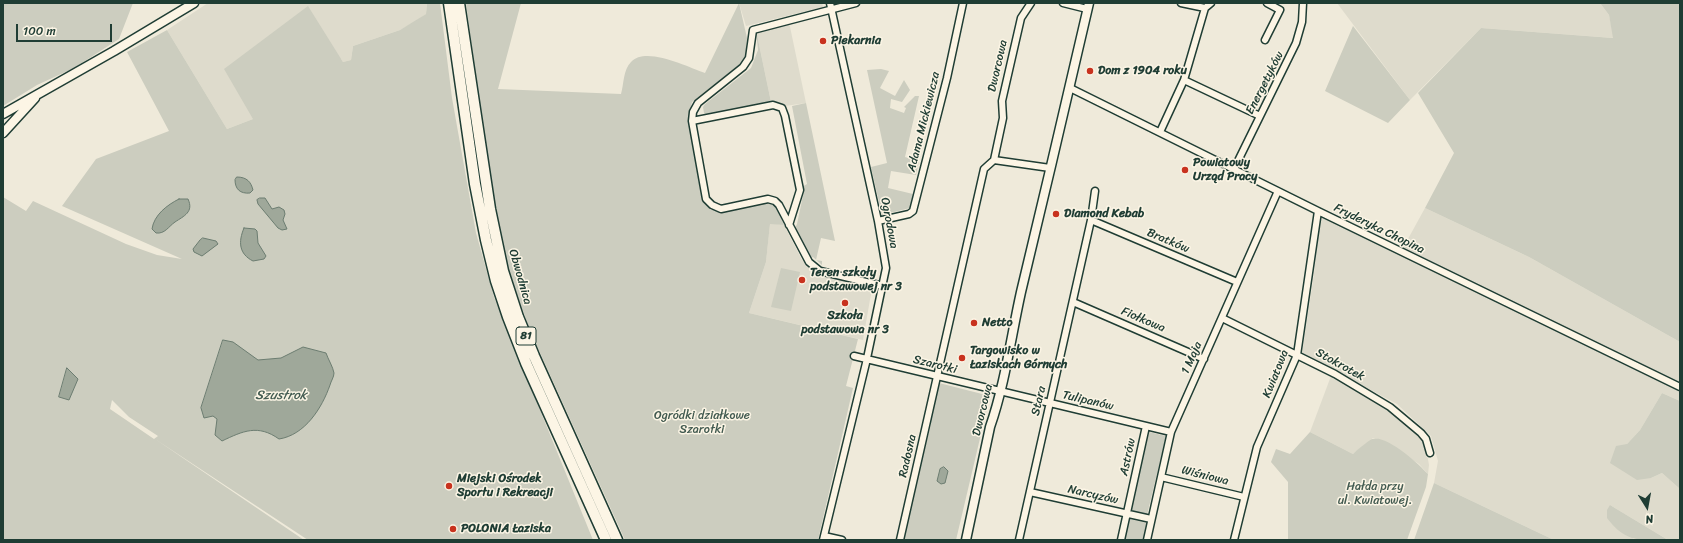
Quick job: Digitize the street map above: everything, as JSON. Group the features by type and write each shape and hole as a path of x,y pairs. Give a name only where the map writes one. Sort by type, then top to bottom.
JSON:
{"main road":[{"name":"Obwodnica","path":"449,3 475,184 496,281 508,318 526,363 606,540"},
{"name":"Obwodnica","path":"459,3 494,234 507,283 518,317 534,356 617,540"}],"street":[{"path":"3,114 194,3"},
{"path":"856,3 831,6 753,30 749,58 743,67 698,103 693,112 692,121 706,199 712,205 721,209 768,199 774,201 778,205 809,262 820,271 883,286"},
{"name":"Adama Mickiewicza","path":"878,221 909,214 913,211 947,78 963,3"},
{"name":"Dworcowa","path":"937,376 984,169 994,160 1003,118 1002,101 1021,18 1031,3"},
{"name":"Dworcowa","path":"966,540 990,427 1000,391 1011,335 1088,6 1063,3"},
{"path":"1181,3 1205,8"},
{"path":"1160,132 1184,80 1205,8 1211,3"},
{"path":"1265,40 1280,10 1267,3"},
{"name":"Energetyków","path":"1234,169 1300,34 1303,16 1303,3"},
{"name":"Ogrodowa","path":"823,538 883,286 886,264 831,6"},
{"path":"1184,80 1260,116"},
{"name":"Fryderyka Chopina","path":"1070,88 1121,116 1160,132 1318,211 1680,387"},
{"path":"3,133 39,93"},
{"path":"692,121 773,105 782,108 785,116 800,190 789,225"},
{"path":"994,160 1050,168"},
{"name":"Stara","path":"1019,540 1091,220 1095,191"},
{"name":"1 Maja","path":"1147,540 1171,432 1278,191"},
{"name":"Kwiatowa","path":"1234,540 1257,447 1297,355 1318,211"},
{"name":"Bratków","path":"1091,220 1237,282"},
{"name":"Fiołkowa","path":"1073,302 1204,358"},
{"name":"Stokrotek","path":"1222,318 1335,374 1390,407 1421,433 1426,439 1430,453"},
{"name":"Szarotki","path":"854,356 1000,391"},
{"name":"Radosna","path":"900,540 937,376"},
{"name":"Tulipanów","path":"1000,391 1171,432"},
{"name":"Astrów","path":"1121,540 1146,426"},
{"name":"Wiśniowa","path":"1161,477 1244,497"},
{"name":"Narcyzów","path":"1030,492 1151,519"},
{"path":"823,538 842,540"}],"shaded area":[{"path":"208,3 427,3 426,14 415,22 400,30 353,46 351,60 343,62 341,59 253,119 227,129 167,30"},
{"path":"739,3 822,3 823,7 746,26"},
{"path":"1337,3 1600,3 1609,15 1614,38 1481,28 1410,100"},
{"path":"789,22 806,103 785,106 779,103 771,102 756,30"},
{"path":"1425,208 1529,257 1680,342 1680,401 1662,393 1640,430 1627,444 1651,478 1662,473 1680,489 1680,540 1668,540 1610,505 1634,540 1554,540 1434,483 1438,461 1431,436 1397,404 1302,353 1314,274 1321,210 1347,225 1403,248"},
{"name":"Teren szkoły podstawowej nr 3","path":"770,223 784,225 801,258 808,267 815,272 872,288 863,340 749,313 766,262"},
{"path":"1331,376 1382,405 1416,432 1425,443 1429,465 1428,474 1419,464 1378,439 1373,438 1353,454 1310,432"}],"green space":[{"path":"3,3 133,3 119,39 74,68 37,85 3,106"},
{"path":"427,3 440,3 452,98 476,233 494,297 593,540 308,540 155,439 304,540 3,540 3,197 26,211 33,201 126,244 157,255 182,259 62,206 96,159 169,131 127,52 167,30 227,129 253,119 224,69 308,6 343,62 351,60 353,46 400,30 426,14","holes":["112,400 129,417 158,436 154,439 110,409"]},
{"name":"Ogródki działkowe Szarotki","path":"466,3 521,3 498,89 621,94 628,65 638,58 646,56 667,59 705,73 739,3 747,38 746,55 740,64 692,102 688,118 702,201 711,210 770,201 770,203 776,206 784,225 770,224 766,262 749,313 858,339 846,386 853,388 818,540 625,540 531,333 505,261 490,183"},
{"path":"1600,3 1680,3 1680,342 1529,257 1425,208 1454,153 1418,93 1481,28 1613,38 1609,15"},
{"path":"1353,26 1410,100 1388,123 1325,91"},
{"path":"756,30 771,102 708,116 704,113 703,107 705,104 751,68 758,50"},
{"path":"881,69 889,71 880,88 895,96 904,80 910,90 902,102 891,99 890,108 904,113 906,108 904,107 915,96 919,96 905,157 919,161 916,175 891,171 888,188 913,194 910,208 882,215 871,167 887,163 867,70"},
{"path":"806,103 835,241 821,238 816,260 813,257 811,258 795,228 804,191 802,187 807,184 792,106"},
{"path":"816,260 822,261 822,265"},
{"path":"781,268 800,272 791,311 771,307"},
{"path":"939,383 990,396 956,540 902,540 915,480 918,477 931,424 929,420"},
{"path":"1662,393 1680,401 1680,489 1662,473 1651,478 1637,480 1610,463 1616,446 1627,444 1640,430"},
{"path":"1149,432 1166,436 1147,515 1130,511"},
{"name":"Hałda przy ul. Kwiatowej.","path":"1310,432 1353,454 1372,439 1385,441 1402,451 1428,474 1426,487 1407,540 1288,540 1288,482 1271,462 1276,449 1290,454"},
{"path":"1434,483 1554,540 1414,540"},
{"path":"1610,505 1668,540 1641,540 1627,536 1620,532 1607,518 1607,510"},
{"path":"1129,519 1147,523 1143,540 1124,540"}],"water":[{"path":"237,177 246,179 250,182 253,190 250,193 243,193 237,188 235,180"},
{"path":"260,198 265,198 272,209 279,207 284,210 285,214 283,220 287,229 282,230 278,228 258,204 257,200"},
{"path":"179,199 188,199 190,207 187,213 164,231 156,233 152,229 155,219 166,207"},
{"path":"244,228 255,229 257,231 258,243 266,256 264,259 253,261 242,251 241,238"},
{"path":"203,238 216,241 218,244 202,256 194,252 193,249"},
{"name":"Szustrok","path":"223,340 233,342 258,360 281,358 303,347 326,353 334,376 327,394 311,419 297,432 279,439 271,434 257,430 237,434 222,441 215,435 217,419 213,416 204,418 201,408"},
{"path":"67,368 78,379 69,400 59,397"},
{"path":"944,467 948,471 945,483 941,484 937,481 940,469"}],"place":[{"name":"Piekarnia","path":"823,41"},
{"name":"Dom z 1904 roku","path":"1090,71"},
{"name":"Powiatowy Urząd Pracy","path":"1185,170"},
{"name":"Diamond Kebab","path":"1056,214"},
{"name":"Teren szkoły podstawowej nr 3","path":"802,280"},
{"name":"Szkoła podstawowa nr 3","path":"845,303"},
{"name":"Netto","path":"974,323"},
{"name":"Targowisko w Łaziskach Górnych","path":"962,358"},
{"name":"Miejski Ośrodek Sportu i Rekreacji","path":"449,486"},
{"name":"POLONIA Łaziska","path":"453,529"}]}
